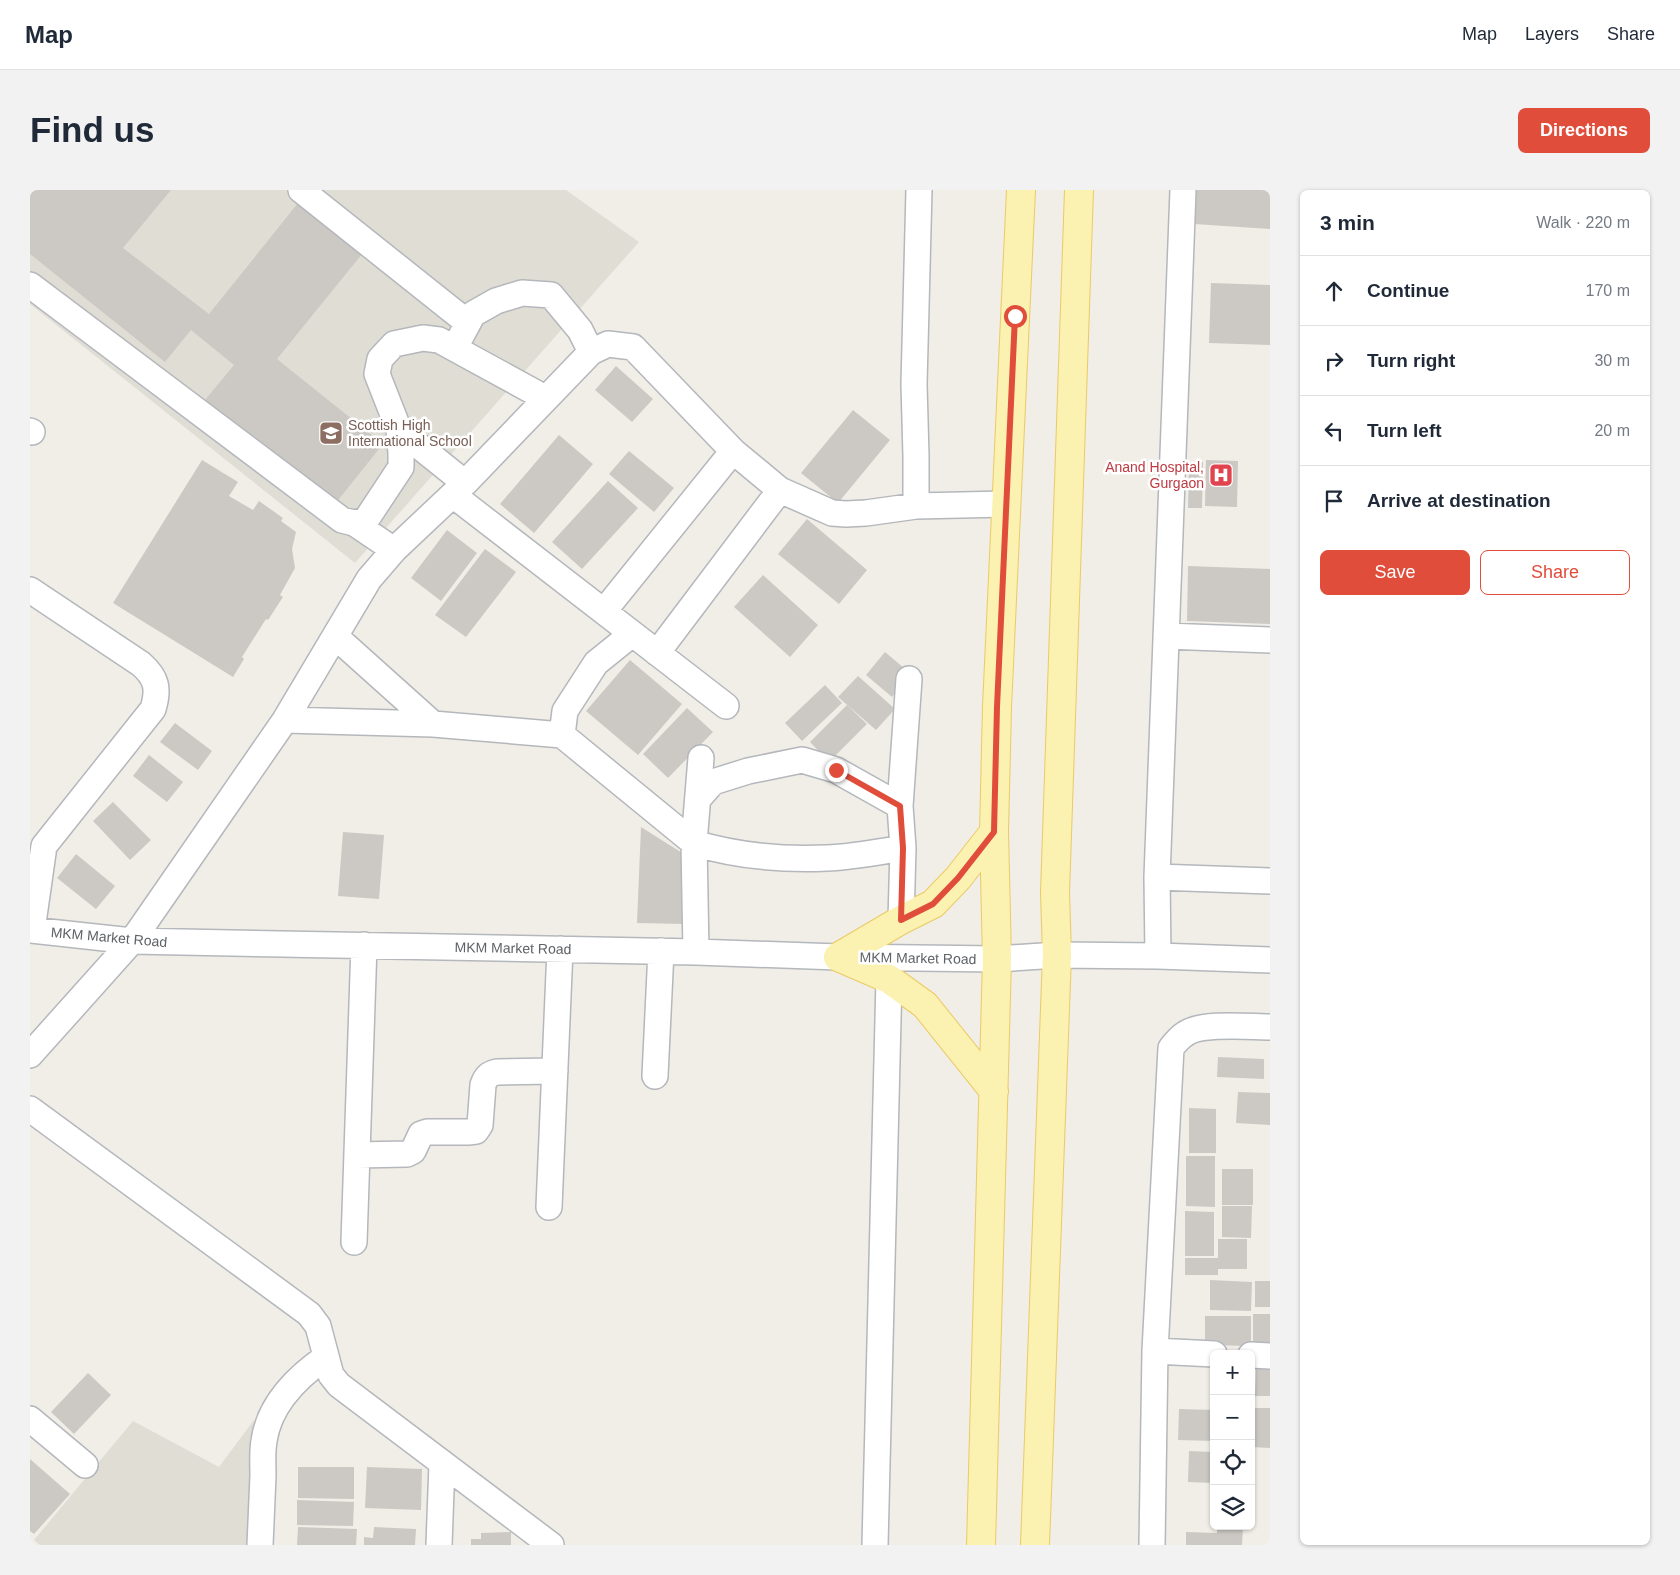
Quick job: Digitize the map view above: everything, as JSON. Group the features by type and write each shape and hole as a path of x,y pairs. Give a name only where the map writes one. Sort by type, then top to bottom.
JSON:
{"main road":[{"path":"981,1545 997,959 994,832 997,707 1021,190"},
{"path":"1035,1545 1056,955 1055,893 1079,190"},
{"path":"838,957 901,920 933,904 958,878 994,832"},
{"path":"838,957 889,979 924,1005 994,1091"}],"street":[{"path":"301,190 468,324"},
{"path":"916,506 914,384 919,190"},
{"path":"1158,956 1157,877 1183,190"},
{"path":"30,285 342,520 354,523 394,550"},
{"path":"454,348 473,314 496,301 522,293 551,295 580,330 591,352"},
{"path":"354,523 366,520 401,467 399,430 377,374 380,359 394,344 423,338 439,340 545,398"},
{"path":"30,1055 132,941 285,720 369,579 394,550 459,489 591,352 608,344 633,347 733,451 780,490 832,513 866,513 916,506 1006,504"},
{"path":"399,430 459,489 632,634 726,706"},
{"path":"604,611 733,451"},
{"path":"657,652 780,490"},
{"path":"30,590 141,664 150,672 156,682 157,696 153,708 37,841 31,930"},
{"path":"562,735 565,711 596,663 632,634"},
{"path":"336,636 433,724"},
{"path":"1166,636 1270,640"},
{"path":"901,920 903,848 900,806 909,679"},
{"path":"285,720 433,724 562,735 694,843 722,852 768,857 827,858 903,848"},
{"path":"696,952 694,843 701,758"},
{"path":"698,799 713,782 748,771 802,760 836,770 900,806"},
{"path":"1157,877 1270,881"},
{"name":"MKM Market Road","path":"31,930 132,941 661,951 838,957 997,959 1056,955 1270,960"},
{"path":"354,1242 364,945"},
{"path":"549,1207 560,949"},
{"path":"655,1076 661,951"},
{"path":"875,1545 889,979"},
{"path":"1152,1545 1155,1351 1171,1048 1186,1032 1205,1027 1270,1028"},
{"path":"357,1155 407,1154 412,1151 421,1134 427,1132 468,1132 476,1130 480,1125 483,1084 485,1078 490,1074 497,1072 555,1071"},
{"path":"30,1108 309,1314 318,1326 332,1375 339,1385 551,1545"},
{"path":"1155,1351 1210,1354"},
{"path":"1255,1356 1270,1356"},
{"path":"260,1545 264,1441 268,1424 288,1391 305,1372 326,1357"},
{"path":"30,1419 85,1465"},
{"path":"439,1545 442,1463"}],"shaded area":[{"name":"Scottish High International School","path":"30,190 566,190 639,242 355,563 30,304"},
{"path":"254,1420 248,1545 40,1545 34,1540 133,1421 219,1467"}],"building":[{"path":"30,190 171,190 123,248 209,314 298,203 362,254 277,359 383,444 335,504 205,400 234,365 191,330 165,362 30,254"},
{"path":"1196,190 1270,190 1270,229 1194,224"},
{"path":"1211,283 1270,285 1270,345 1209,343"},
{"path":"616,366 653,399 632,422 595,390"},
{"path":"853,410 890,440 838,503 801,473"},
{"path":"559,435 593,464 534,533 500,504"},
{"path":"629,451 674,488 654,512 609,474"},
{"path":"202,460 238,482 229,496 253,510 259,501 283,518 281,521 296,532 292,549 295,568 280,595 283,597 268,620 266,619 242,657 244,659 233,677 113,603"},
{"path":"1206,460 1238,461 1237,507 1205,506"},
{"path":"1189,462 1203,462 1202,508 1188,508"},
{"path":"608,481 638,508 582,569 552,542"},
{"path":"807,519 867,570 839,604 778,554"},
{"path":"447,530 477,553 441,601 411,578"},
{"path":"485,549 516,572 466,637 435,615"},
{"path":"1188,566 1270,569 1270,624 1187,621"},
{"path":"763,575 818,625 790,657 734,607"},
{"path":"885,652 911,674 892,697 866,675"},
{"path":"630,660 682,704 638,755 586,711"},
{"path":"858,676 895,709 876,730 838,697"},
{"path":"825,685 842,703 802,741 785,723"},
{"path":"847,705 867,724 829,762 810,742"},
{"path":"687,708 713,732 668,778 643,754"},
{"path":"175,723 212,751 198,770 160,742"},
{"path":"149,755 183,782 167,802 133,776"},
{"path":"113,802 151,840 130,860 93,821"},
{"path":"641,827 687,856 684,924 637,923"},
{"path":"343,832 384,835 379,899 338,896"},
{"path":"76,854 115,886 96,909 57,878"},
{"path":"1218,1057 1264,1059 1264,1079 1217,1077"},
{"path":"1238,1092 1270,1093 1270,1125 1236,1123"},
{"path":"1189,1108 1216,1109 1216,1153 1189,1153"},
{"path":"1186,1156 1215,1156 1215,1207 1186,1206"},
{"path":"1222,1169 1253,1169 1253,1205 1222,1205"},
{"path":"1222,1206 1252,1206 1251,1238 1222,1237"},
{"path":"1185,1211 1214,1212 1214,1256 1185,1256"},
{"path":"1218,1239 1247,1239 1247,1269 1218,1269 1218,1275 1185,1275 1185,1258 1218,1258"},
{"path":"1210,1280 1252,1282 1251,1311 1210,1310"},
{"path":"1255,1281 1270,1281 1270,1307 1255,1307"},
{"path":"1253,1314 1270,1314 1270,1347 1253,1347"},
{"path":"1205,1316 1251,1316 1251,1346 1205,1345"},
{"path":"1256,1367 1270,1368 1270,1396 1255,1396"},
{"path":"88,1373 111,1395 74,1434 51,1412"},
{"path":"1255,1408 1270,1408 1270,1448 1255,1447"},
{"path":"1179,1409 1210,1410 1210,1441 1178,1440"},
{"path":"1189,1451 1210,1452 1210,1483 1188,1482"},
{"path":"30,1459 70,1494 34,1534 30,1531"},
{"path":"298,1467 354,1467 354,1499 298,1498"},
{"path":"367,1467 422,1469 421,1510 365,1508"},
{"path":"297,1500 354,1502 353,1526 297,1525"},
{"path":"298,1527 357,1529 356,1545 297,1545"},
{"path":"374,1527 416,1529 415,1545 364,1545 364,1537 373,1538"},
{"path":"1217,1530 1243,1530 1242,1545 1186,1545 1186,1532 1217,1533"},
{"path":"511,1532 511,1545 471,1545 471,1539 481,1539 481,1533"}],"place":[{"name":"Scottish High International School","path":"331,433"},
{"name":"Anand Hospital, Gurgaon","path":"1221,475"}],"route":[{"path":"836,770 900,806 903,848 901,920 933,904 958,878 994,832 997,707 1015,316"}]}
